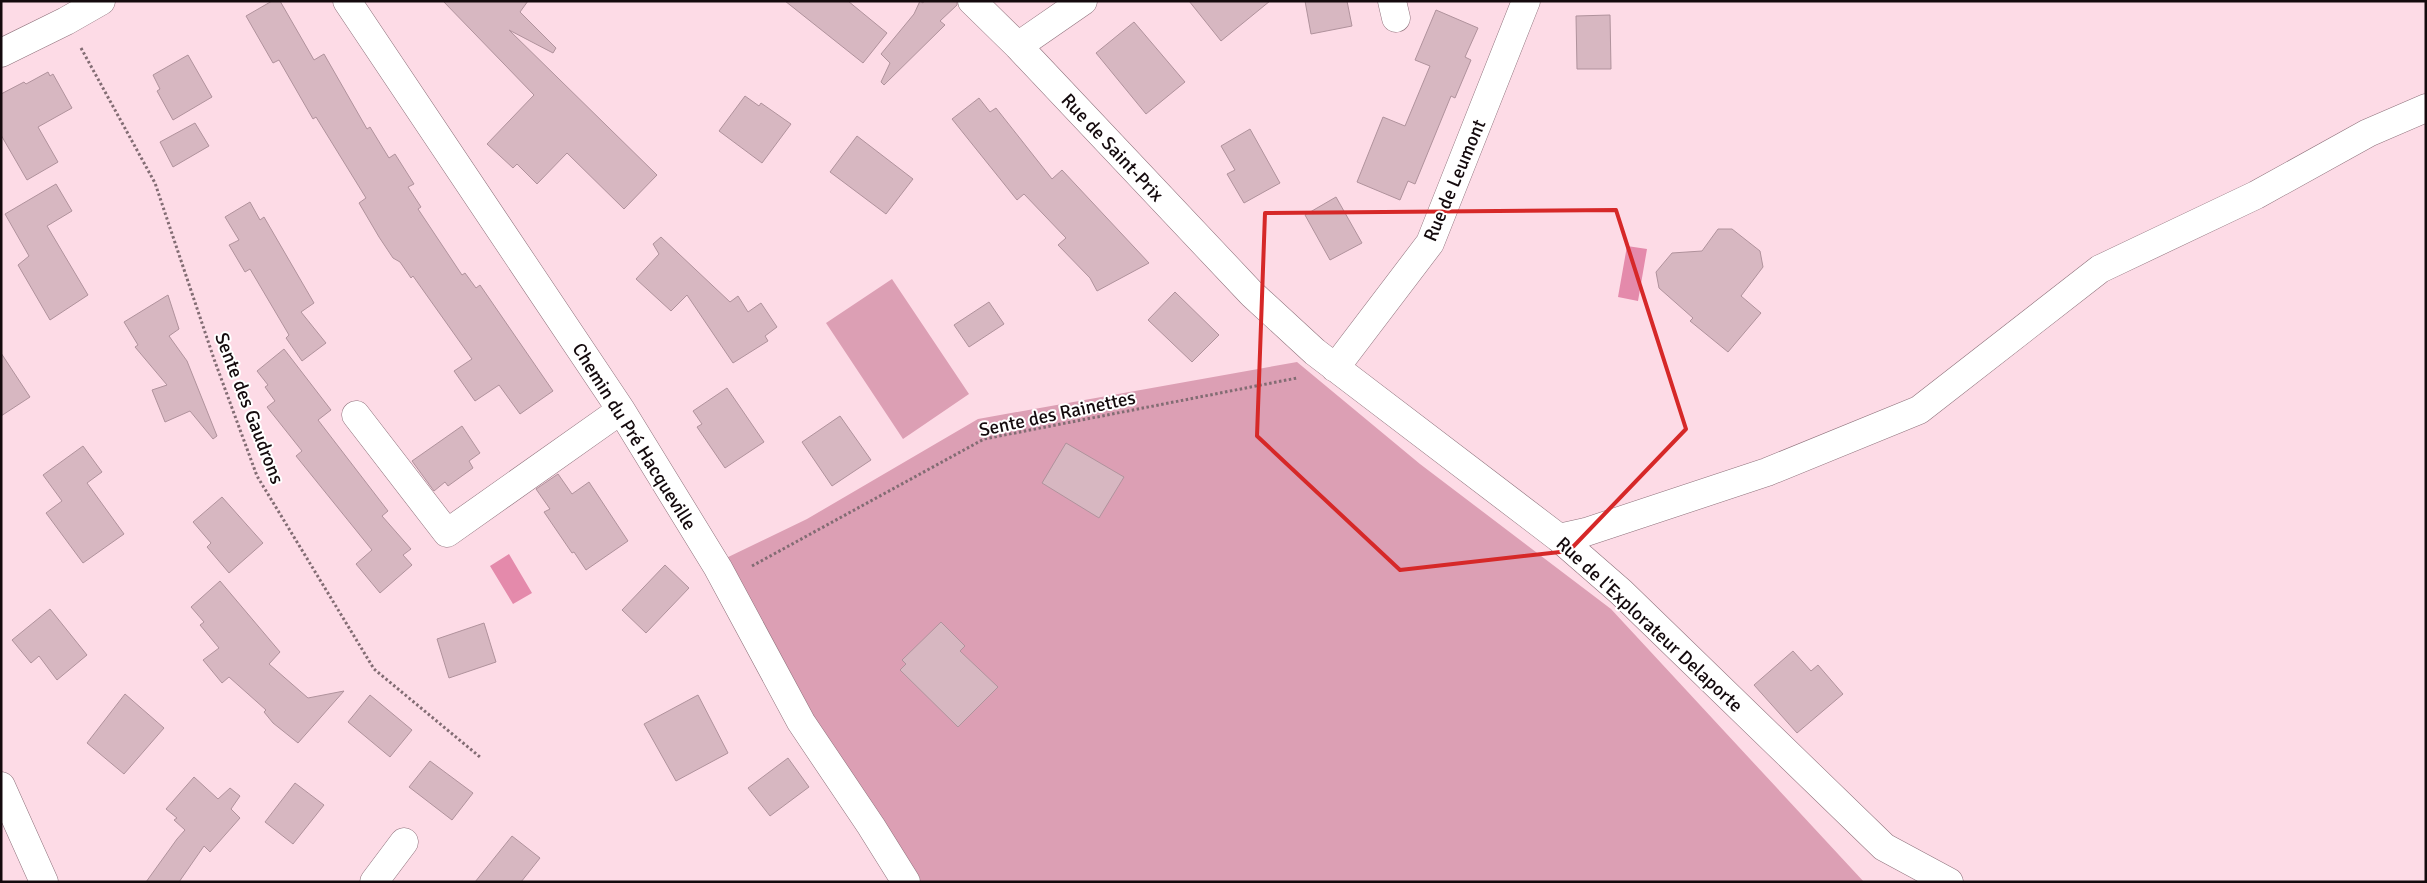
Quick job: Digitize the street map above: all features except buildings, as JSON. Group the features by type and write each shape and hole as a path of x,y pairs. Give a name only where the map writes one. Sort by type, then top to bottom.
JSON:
{"street":[{"path":"1,53 66,21 101,1"},
{"name":"Chemin du Pré Hacqueville","path":"347,1 621,410 725,581 801,722 872,826 906,882"},
{"name":"Rue de Saint-Prix","path":"972,1 1018,46 1252,294"},
{"name":"Rue de Leumont","path":"1335,368 1430,243 1526,1"},
{"path":"1018,46 1081,2"},
{"path":"1559,538 1586,532 1767,472 1919,410 2100,270 2256,195 2368,133 2426,108"},
{"name":"Rue de l'Explorateur Delaporte","path":"1252,294 1315,352 1559,538 1621,592 1884,847 1949,882"},
{"path":"356,415 447,533 621,410"},
{"path":"1,786 44,882"},
{"path":"374,882 404,842"}],"path":[{"name":"Sente des Gaudrons","path":"66,21 155,183 214,359 257,476 374,669 480,757"},
{"name":"Sente des Rainettes","path":"725,581 984,439 1239,390 1313,375 1335,368"}],"highlighted area":[{"path":"1616,210 1686,429 1569,551 1400,570 1257,436 1265,213"}],"shaded area":[{"path":"1627,246 1647,249 1638,301 1618,297"},
{"path":"892,279 969,394 903,439 826,323"},
{"path":"1297,362 1420,464 1611,609 1864,882 921,882 812,720 722,560 807,519 978,419"},
{"path":"509,554 532,593 513,604 490,566"}]}
